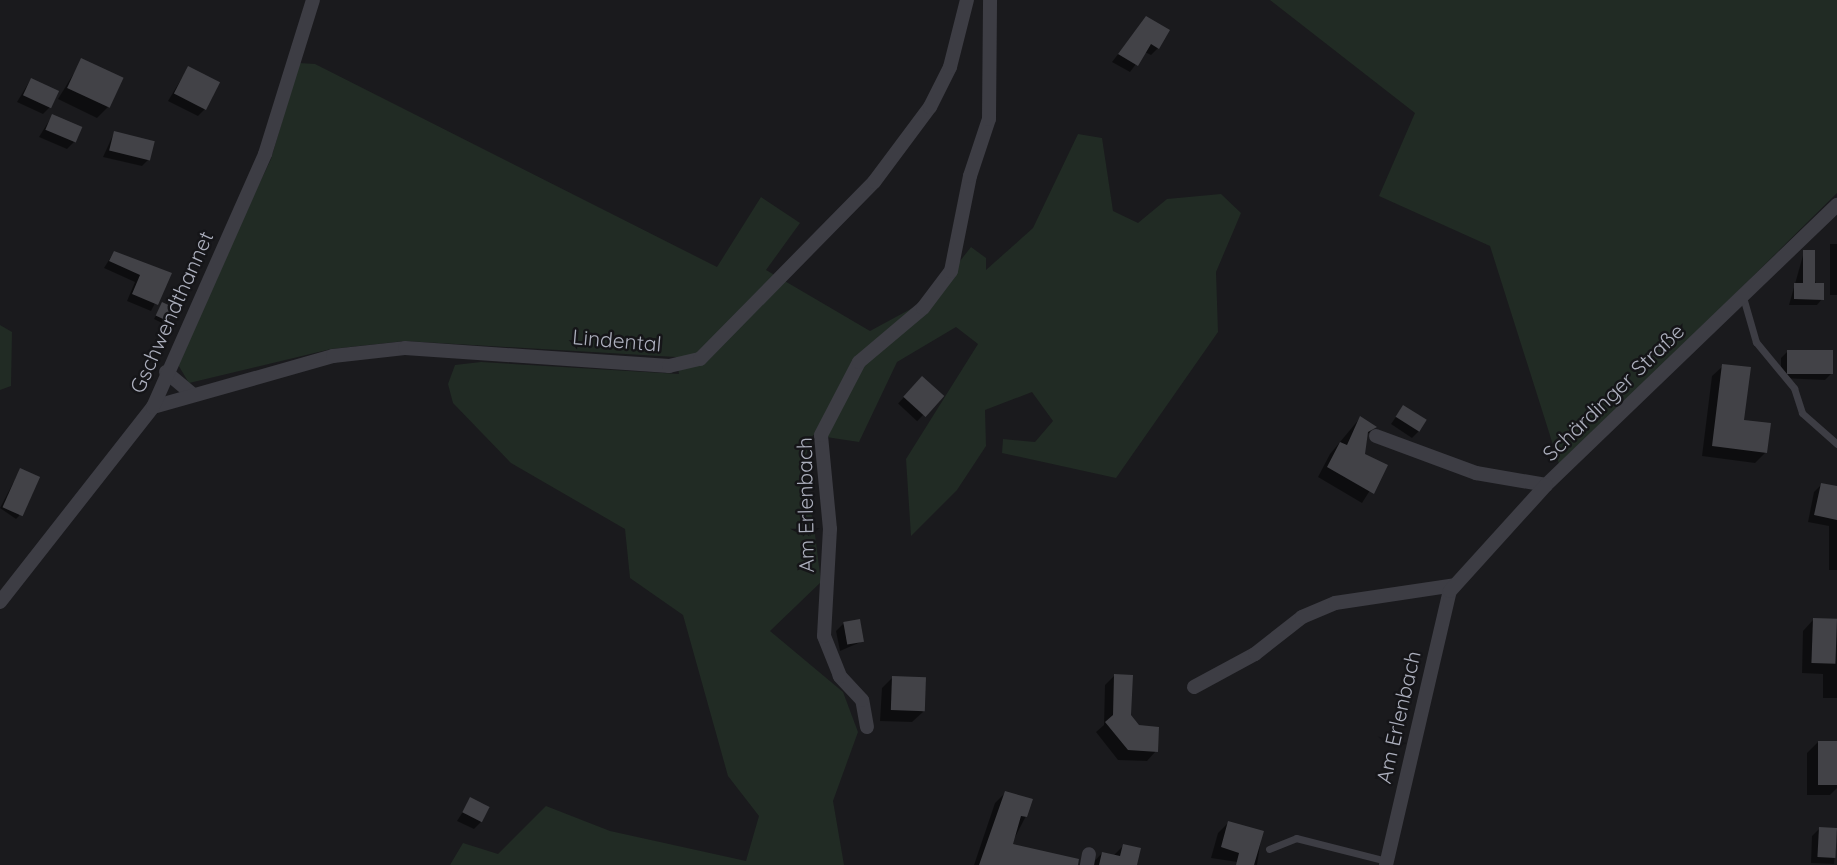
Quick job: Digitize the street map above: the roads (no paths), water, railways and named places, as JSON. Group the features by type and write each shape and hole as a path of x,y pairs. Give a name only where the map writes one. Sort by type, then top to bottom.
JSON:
{"street":[{"name":"Gschwendthannet","path":"0,602 153,406 166,372 266,154 313,0"},
{"name":"Lindental","path":"153,406 333,356 405,348 669,366 700,359 874,182 930,107 950,67 967,0"},
{"name":"Am Erlenbach","path":"867,727 861,700 840,676 824,636 830,529 821,435 859,362 923,308 951,272 970,176 989,118 990,0"},
{"name":"Schärdinger Straße","path":"1376,436 1476,473 1546,485 1837,205"},
{"path":"166,372 193,395"},
{"name":"Am Erlenbach","path":"1386,863 1429,668 1455,585 1546,485"},
{"path":"1194,687 1255,654 1302,617 1335,603 1455,585"}],"lane":[{"path":"1743,297 1756,342 1794,388 1802,413 1837,444"},
{"name":"Am Erlenbach","path":"1269,849 1296,838 1386,863"}]}
